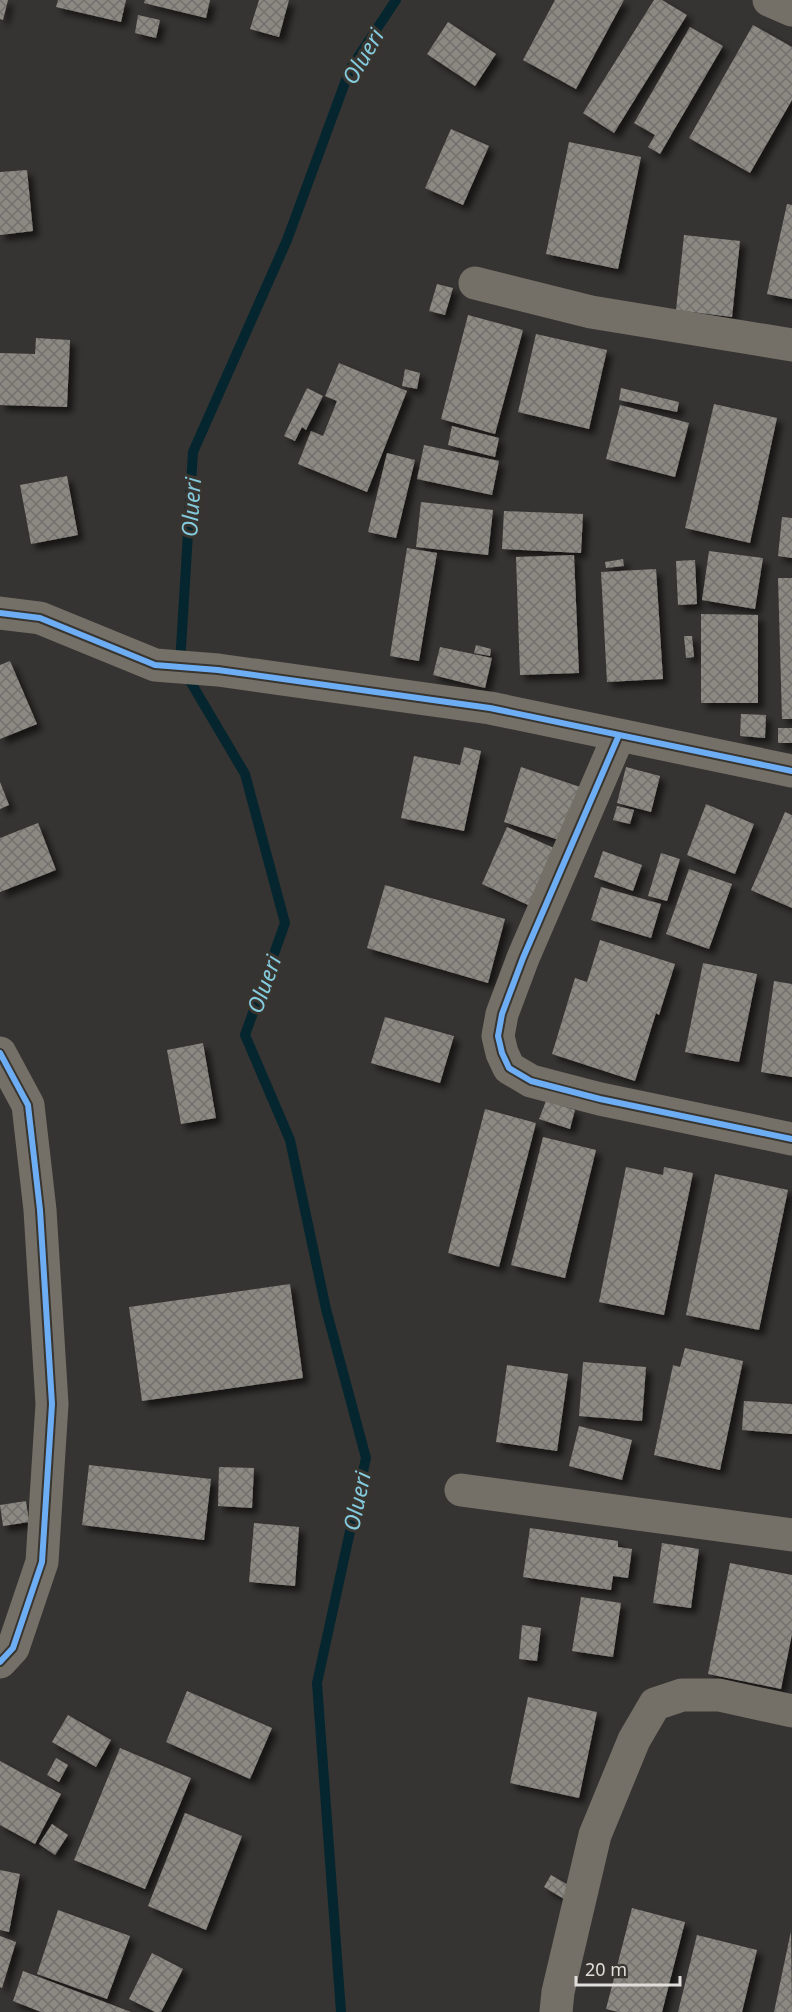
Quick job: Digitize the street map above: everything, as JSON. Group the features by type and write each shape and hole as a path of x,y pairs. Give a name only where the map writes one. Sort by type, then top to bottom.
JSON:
{"street":[{"path":"770,0 792,10"},
{"path":"475,283 591,312 792,345"},
{"path":"0,612 40,618 155,665 218,670 490,708 792,771"},
{"path":"620,735 523,958 502,1014 498,1036 502,1053 509,1068 531,1081 600,1099 792,1139"},
{"path":"0,1053 28,1105 40,1210 52,1404 42,1562 14,1648 0,1662"},
{"path":"460,1490 792,1535"},
{"path":"556,2012 558,1992 596,1835 634,1740 655,1704 682,1695 719,1695 792,1711"}],"building":[{"path":"0,0 8,0 3,20 0,19"},
{"path":"58,0 126,0 121,22 56,7"},
{"path":"145,0 210,0 206,18 144,3"},
{"path":"259,0 289,0 279,37 250,29"},
{"path":"555,0 624,0 576,89 523,60"},
{"path":"654,0 662,0 687,15 614,133 583,113"},
{"path":"138,15 160,20 156,38 135,33"},
{"path":"448,22 496,54 475,86 427,54"},
{"path":"753,25 792,47 792,100 750,173 689,138"},
{"path":"690,27 723,46 660,154 648,147 655,135 634,123"},
{"path":"451,129 489,146 463,205 425,188"},
{"path":"569,142 641,157 618,269 546,254"},
{"path":"27,170 33,231 0,235 0,172"},
{"path":"787,204 792,205 792,299 767,294"},
{"path":"684,235 740,241 732,317 676,310"},
{"path":"437,284 453,288 445,315 429,311"},
{"path":"468,315 523,330 495,434 441,419"},
{"path":"536,334 607,350 589,429 518,412"},
{"path":"36,338 70,340 67,407 0,405 0,353 35,354"},
{"path":"339,363 407,391 367,492 298,464 311,431 323,436 337,401 325,396"},
{"path":"405,369 420,373 417,389 402,386"},
{"path":"307,388 323,396 306,430 302,427 295,441 284,436"},
{"path":"621,388 679,402 677,412 619,400"},
{"path":"714,404 777,418 750,543 685,528"},
{"path":"620,405 689,423 675,477 606,459"},
{"path":"452,426 499,438 495,457 448,445"},
{"path":"424,445 499,461 492,495 417,479"},
{"path":"387,453 415,460 396,538 368,532"},
{"path":"67,476 78,535 31,544 20,485"},
{"path":"421,502 493,510 488,555 416,547"},
{"path":"504,511 583,514 581,553 502,549"},
{"path":"782,517 792,518 792,558 778,556"},
{"path":"407,548 437,553 419,661 390,656"},
{"path":"709,551 763,558 755,609 702,600"},
{"path":"574,555 579,673 520,675 516,557"},
{"path":"623,559 624,566 606,568 605,562"},
{"path":"695,560 697,604 678,605 676,561"},
{"path":"656,569 663,679 607,682 601,572"},
{"path":"778,578 792,578 792,719 782,719"},
{"path":"701,614 758,615 758,703 701,703"},
{"path":"684,636 692,636 694,657 686,658"},
{"path":"476,645 491,649 490,656 474,653"},
{"path":"440,647 492,658 485,688 433,675"},
{"path":"10,661 37,724 0,739 0,665"},
{"path":"741,714 766,715 765,738 740,736"},
{"path":"778,728 792,728 792,743 778,743"},
{"path":"464,747 481,751 464,831 401,818 414,756 460,765"},
{"path":"521,767 586,789 568,843 504,822"},
{"path":"626,767 660,776 651,812 617,803"},
{"path":"0,782 9,805 0,809"},
{"path":"706,804 754,824 735,874 687,855"},
{"path":"617,806 634,810 630,824 613,820"},
{"path":"785,812 792,815 792,908 751,890"},
{"path":"38,823 56,870 0,892 0,838"},
{"path":"507,827 565,853 539,910 482,884"},
{"path":"603,851 642,865 633,891 594,877"},
{"path":"661,853 680,859 667,901 648,896"},
{"path":"689,869 732,884 709,949 666,934"},
{"path":"385,885 505,919 488,983 367,948"},
{"path":"601,887 661,904 651,938 591,920"},
{"path":"600,940 675,964 659,1015 656,1013 635,1081 552,1054 575,978 587,982"},
{"path":"703,963 757,974 739,1062 685,1052"},
{"path":"774,981 792,984 792,1077 761,1072"},
{"path":"385,1017 454,1036 440,1083 371,1063"},
{"path":"203,1043 216,1118 181,1124 167,1050"},
{"path":"546,1101 575,1110 570,1129 539,1119"},
{"path":"485,1109 536,1123 499,1267 448,1253"},
{"path":"543,1137 596,1150 565,1278 511,1265"},
{"path":"626,1167 663,1175 664,1167 693,1173 664,1315 599,1302"},
{"path":"715,1174 788,1190 759,1330 686,1315"},
{"path":"290,1284 303,1378 142,1401 129,1307"},
{"path":"685,1348 743,1361 720,1470 654,1455 673,1365 680,1367"},
{"path":"583,1362 646,1367 642,1421 579,1416"},
{"path":"507,1365 568,1374 557,1451 496,1442"},
{"path":"744,1401 792,1404 792,1434 742,1430"},
{"path":"579,1426 632,1440 622,1480 569,1466"},
{"path":"89,1465 211,1479 204,1540 82,1525"},
{"path":"219,1467 254,1468 252,1508 218,1506"},
{"path":"26,1501 29,1522 3,1526 0,1505"},
{"path":"254,1523 299,1527 295,1586 249,1582"},
{"path":"530,1528 618,1541 618,1547 632,1549 628,1578 613,1576 611,1590 523,1577"},
{"path":"662,1543 699,1549 691,1608 653,1603"},
{"path":"730,1563 792,1575 792,1634 781,1689 708,1674"},
{"path":"581,1597 621,1603 613,1657 572,1651"},
{"path":"522,1625 541,1628 537,1661 519,1659"},
{"path":"187,1691 272,1728 250,1779 166,1742"},
{"path":"528,1697 597,1712 579,1798 510,1783"},
{"path":"68,1715 111,1740 96,1767 52,1742"},
{"path":"120,1748 191,1778 145,1889 74,1860"},
{"path":"56,1758 68,1765 59,1782 47,1775"},
{"path":"0,1761 61,1794 35,1844 0,1825"},
{"path":"185,1813 242,1836 206,1930 148,1906"},
{"path":"52,1824 68,1835 55,1855 39,1844"},
{"path":"0,1870 20,1874 9,1932 0,1930"},
{"path":"551,1875 577,1890 569,1902 544,1887"},
{"path":"632,1908 685,1922 662,2012 618,2012 606,2009"},
{"path":"58,1910 130,1936 107,1999 37,1974"},
{"path":"791,1931 792,2012 774,2012"},
{"path":"697,1935 757,1950 742,2012 678,2012"},
{"path":"0,1936 16,1942 2,1988 0,1987"},
{"path":"152,1953 183,1969 161,2012 155,2012 129,1999"},
{"path":"23,1971 131,2012 41,2012 13,2001"}],"waterway":[{"name":"Olueri","path":"341,2012 317,1683 366,1458 326,1309 290,1140 245,1035 285,923 245,774 180,664 193,452 287,240 350,69 396,0"}],"cycle path":[{"path":"0,613 40,618 155,665 218,670 490,708 792,771"},
{"path":"619,735 523,958 502,1014 498,1036 502,1053 509,1068 531,1081 600,1099 792,1139"},
{"path":"0,1053 28,1105 40,1210 52,1404 42,1562 13,1648 0,1662"}]}
